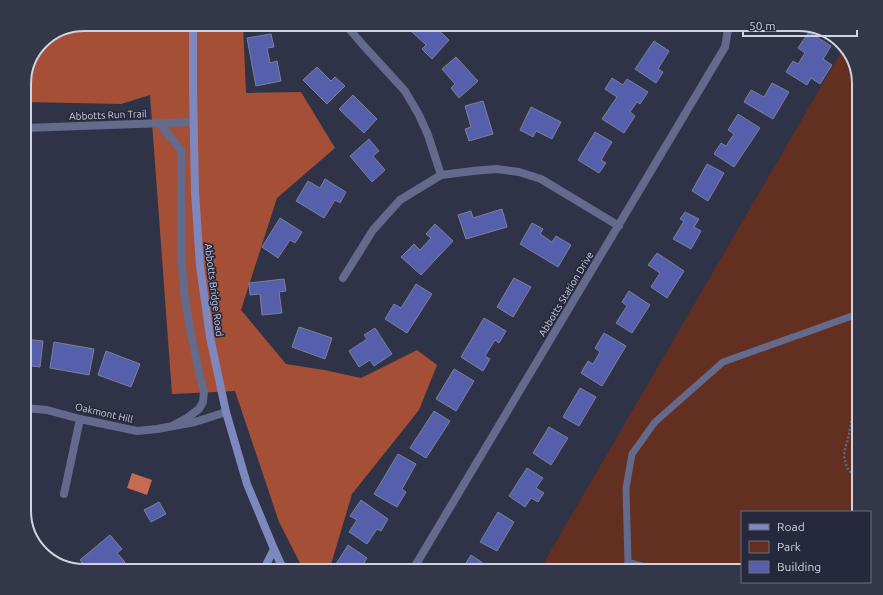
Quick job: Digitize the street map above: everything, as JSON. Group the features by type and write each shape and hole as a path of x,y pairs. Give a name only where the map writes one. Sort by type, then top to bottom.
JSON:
{"main road":[{"name":"Abbotts Bridge Road","path":"193,31 195,192 200,266 210,337 226,412 247,484 281,564"},
{"path":"267,564 274,549"}],"street":[{"path":"351,31 406,92 428,135 441,175"},
{"name":"Abbotts Station Drive","path":"416,564 725,47 728,31"},
{"name":"Abbotts Run Trail","path":"31,128 194,122"},
{"path":"159,123 181,150 181,252 184,292 190,329 204,391 204,402 199,409 187,418 172,426"},
{"path":"344,278 373,230 400,200 441,175 496,169 519,172 541,179 619,226"},
{"name":"Oakmont Hill","path":"31,409 47,410 137,431 195,422 226,412"},
{"path":"64,494 80,418"}],"lane":[{"path":"635,564 628,562 626,488 632,454 655,422 723,362 852,316"}],"path":[{"path":"852,418 844,460 849,472 852,474"}],"green space":[{"path":"841,52 848,64 852,77 852,511 741,511 741,564 543,564"}],"shaded area":[{"path":"243,31 246,93 301,92 335,148 277,198 241,310 286,364 361,378 417,350 437,365 419,410 352,494 331,564 300,564 279,522 235,391 172,394 150,95 121,104 31,102 31,81 35,64 40,55 55,40 74,32"},
{"path":"132,473 152,480 147,495 127,488"}],"building":[{"path":"411,31 439,31 449,40 432,59 422,49 426,45"},
{"path":"809,32 831,46 823,59 832,65 820,84 811,78 807,85 786,72 793,61 798,64 805,53 798,48"},
{"path":"271,34 274,47 267,48 270,63 277,61 281,81 256,86 247,38"},
{"path":"654,41 669,51 658,69 663,72 656,83 635,69"},
{"path":"456,57 478,81 459,98 451,88 455,84 442,69"},
{"path":"317,67 331,81 335,77 345,86 327,104 303,80"},
{"path":"612,78 623,85 627,79 648,92 640,104 637,102 630,112 635,116 624,133 602,119 617,97 605,89"},
{"path":"772,83 789,92 773,119 744,102 751,90 764,97"},
{"path":"353,95 377,119 364,133 339,109"},
{"path":"483,101 493,134 469,141 465,129 471,127 465,106"},
{"path":"531,107 561,122 552,139 536,131 533,137 520,130"},
{"path":"738,114 760,128 734,167 714,154 721,143 726,146 734,134 728,130"},
{"path":"595,132 612,142 601,160 606,163 599,173 578,160"},
{"path":"369,139 379,151 373,156 385,170 372,182 350,156"},
{"path":"707,164 724,173 708,201 692,191"},
{"path":"325,179 346,192 340,203 335,200 324,218 296,201 308,181 320,188"},
{"path":"502,209 507,227 466,239 458,215 471,211 473,218"},
{"path":"685,212 699,219 694,227 701,231 691,249 673,239 684,221 680,219"},
{"path":"280,218 302,232 295,243 290,240 278,258 262,247"},
{"path":"532,223 543,229 540,234 552,242 556,236 571,245 558,267 520,244"},
{"path":"435,224 453,241 421,275 401,257 414,244 420,250 431,238 426,234"},
{"path":"657,253 684,271 667,298 651,287 660,273 648,265"},
{"path":"514,278 531,287 513,317 497,307"},
{"path":"284,279 286,291 279,292 282,313 262,315 260,294 250,295 249,283"},
{"path":"416,284 432,294 407,333 385,319 394,304 401,308"},
{"path":"629,291 650,305 632,333 616,323 627,306 622,302"},
{"path":"484,318 506,331 499,343 495,340 485,356 490,359 483,371 461,357"},
{"path":"299,327 332,338 325,359 292,347"},
{"path":"375,328 392,354 374,366 370,360 359,367 349,351 367,339 364,335"},
{"path":"604,333 626,346 602,386 581,373 588,361 593,364 600,352 595,348"},
{"path":"31,340 43,341 40,367 31,366"},
{"path":"54,342 94,349 89,375 50,368"},
{"path":"106,351 140,364 131,387 98,375"},
{"path":"454,369 474,381 456,411 436,399"},
{"path":"580,388 596,397 579,426 563,417"},
{"path":"434,411 450,421 426,458 410,448"},
{"path":"549,427 568,438 551,465 533,453"},
{"path":"398,454 416,464 402,489 406,492 397,507 374,494"},
{"path":"527,468 543,478 536,488 544,493 538,502 531,498 525,507 509,496"},
{"path":"361,500 388,519 381,531 377,529 367,544 349,532 357,520 350,516"},
{"path":"159,502 166,514 151,522 144,510"},
{"path":"498,512 514,522 497,551 480,542"},
{"path":"110,535 122,549 117,553 125,562 123,564 83,564 80,560"},
{"path":"348,545 367,558 363,564 336,564"},
{"path":"471,555 484,564 465,564"}]}
